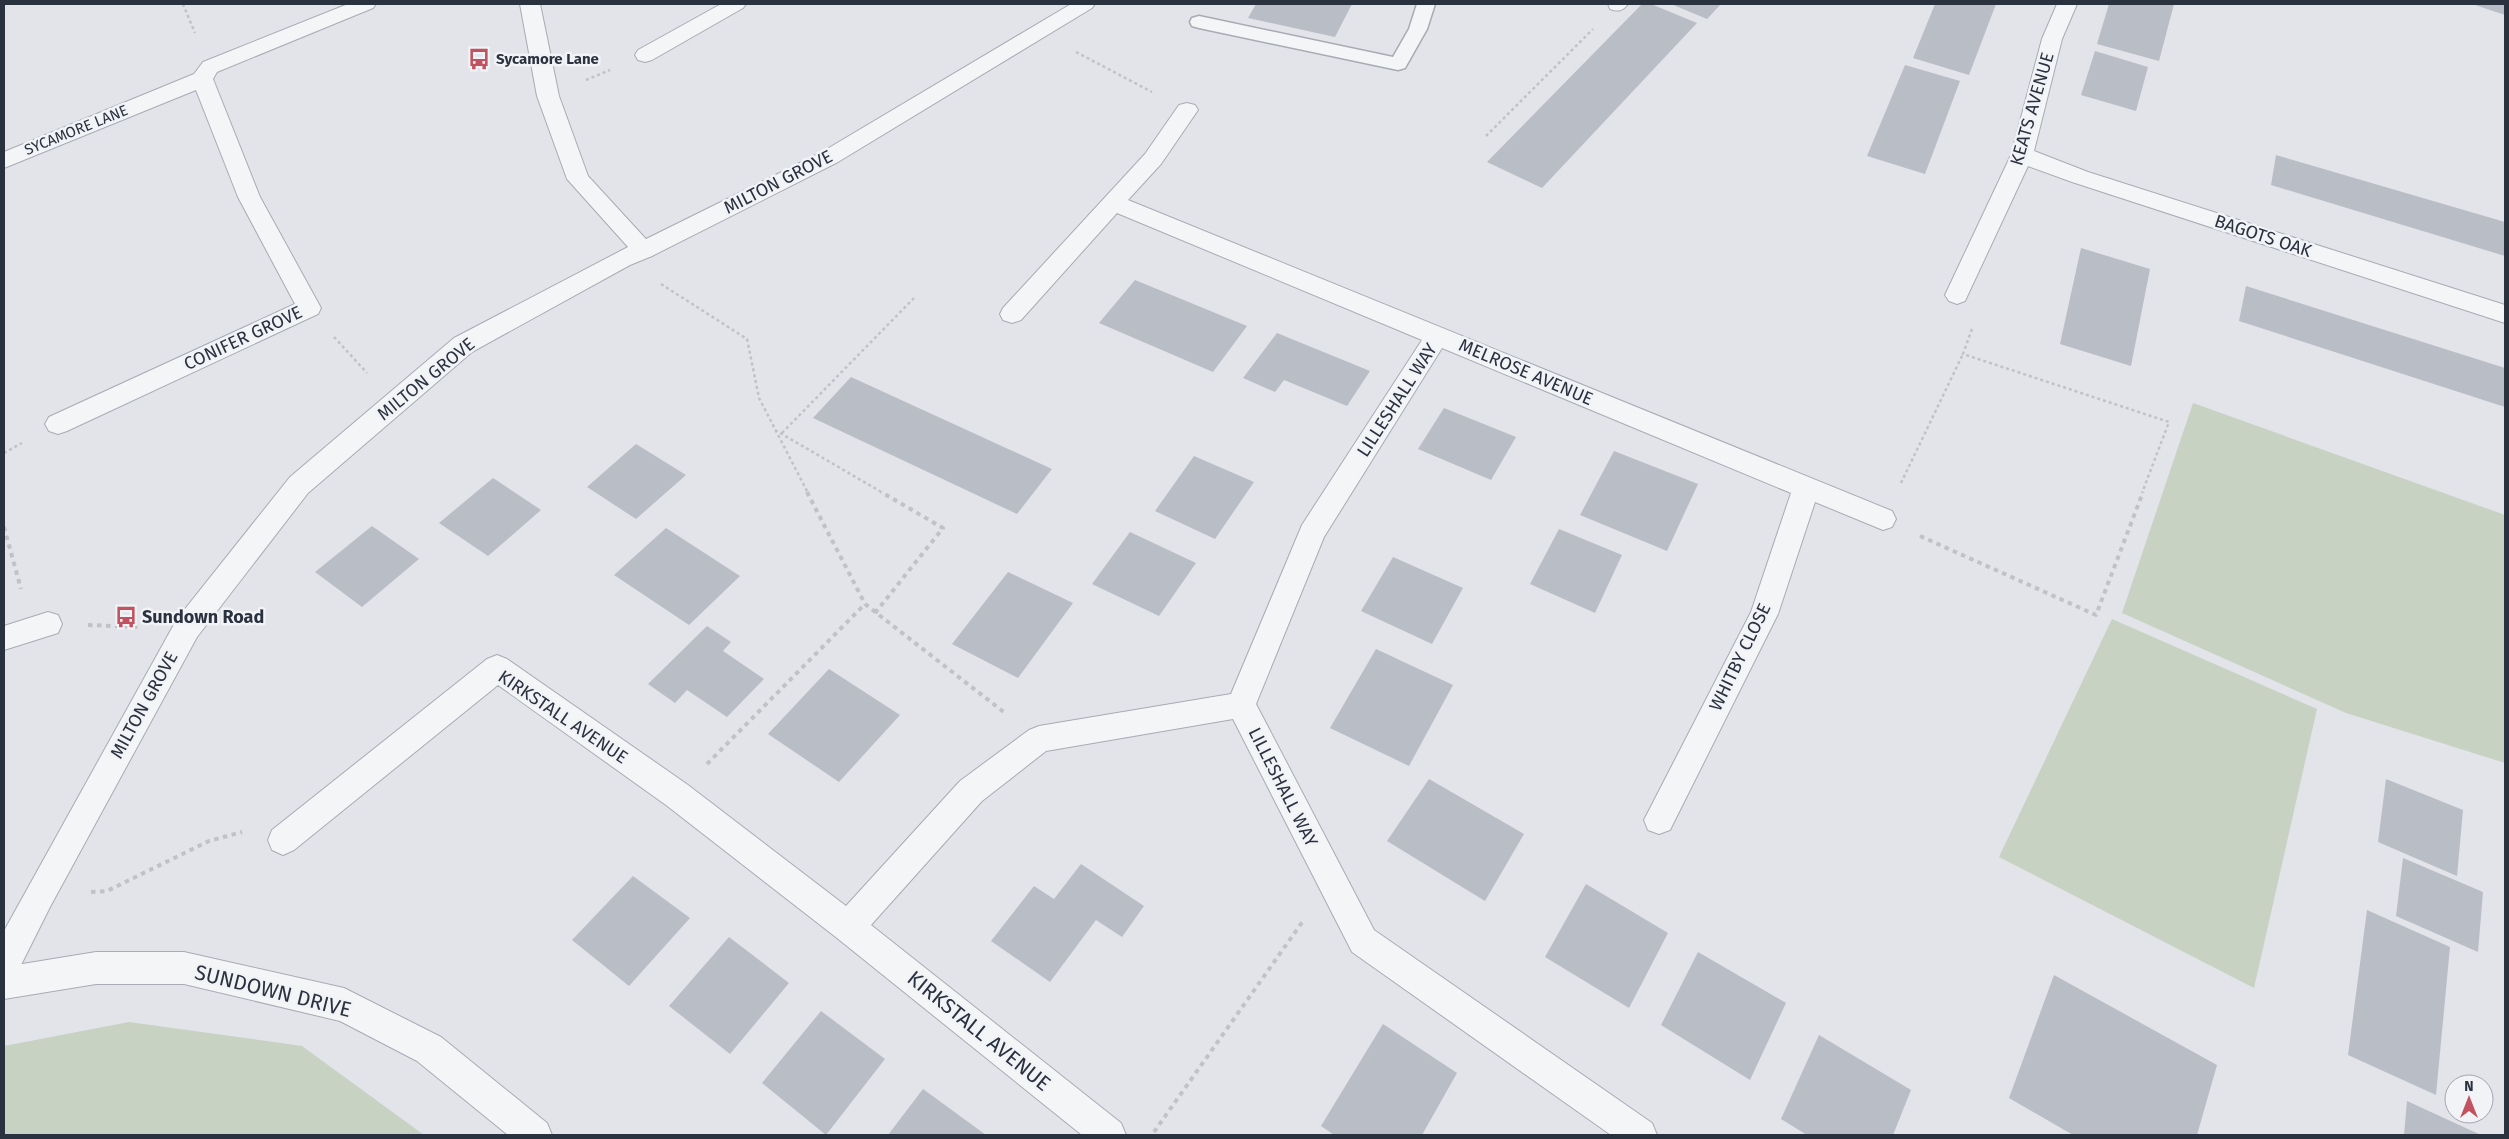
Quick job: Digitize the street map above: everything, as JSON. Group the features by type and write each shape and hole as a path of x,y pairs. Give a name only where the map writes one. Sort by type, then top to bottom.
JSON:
{"street":[{"name":"SYCAMORE LANE","path":"4,160 202,79 210,67 366,4"},
{"path":"530,4 548,96 578,179 633,255"},
{"path":"645,55 736,4"},
{"name":"KEATS AVENUE","path":"1957,295 2022,155 2052,39 2067,4"},
{"name":"MILTON GROVE","path":"4,964 39,896 187,628 299,485 463,345 633,255 830,157 1080,5"},
{"name":"CONIFER GROVE","path":"58,424 309,308 249,197 202,79"},
{"path":"1012,314 1153,159 1186,110"},
{"name":"BAGOTS OAK","path":"2022,155 2080,178 2505,314"},
{"name":"MELROSE AVENUE","path":"1113,203 1883,519"},
{"name":"LILLESHALL WAY","path":"1438,335 1312,533 1241,705 1363,942 1640,1135"},
{"name":"WHITBY CLOSE","path":"1659,820 1764,614 1806,488"},
{"path":"4,638 48,624"},
{"name":"KIRKSTALL AVENUE","path":"283,840 497,668 677,795 848,927 1109,1135"},
{"path":"848,927 972,791 1039,739 1241,705"},
{"name":"SUNDOWN DRIVE","path":"4,983 96,968 184,968 344,1004 429,1049 535,1135"}],"lane":[{"path":"1199,22 1398,64 1418,29 1426,4"}],"path":[{"path":"1486,136 1617,4"},
{"path":"1038,32 1186,110"},
{"path":"548,96 645,55"},
{"path":"633,255 747,339 759,398 865,604 1039,739"},
{"path":"1957,295 1974,326 1963,354 1883,519 2096,615 2169,422 1963,354"},
{"path":"782,433 914,298"},
{"path":"309,308 394,404"},
{"path":"774,430 943,528 875,613"},
{"path":"677,795 865,604"},
{"path":"39,896 107,891 210,841 266,825 283,840"},
{"path":"1152,1135 1331,882"}],"green space":[{"path":"2193,403 2505,515 2505,763 2346,713 2122,613"},
{"path":"2112,619 2317,709 2254,988 1999,857"},
{"path":"129,1022 302,1046 424,1135 4,1135 4,1046"}],"building":[{"path":"1256,4 1352,4 1335,37 1248,18"},
{"path":"1642,4 1651,4 1697,23 1542,188 1487,162"},
{"path":"1671,4 1721,4 1707,19"},
{"path":"1935,4 1996,4 1969,75 1913,58"},
{"path":"2109,4 2174,4 2159,61 2097,44"},
{"path":"2472,4 2505,4 2505,15"},
{"path":"2095,51 2148,67 2136,111 2081,95"},
{"path":"1905,65 1960,81 1925,174 1867,156"},
{"path":"2276,155 2505,222 2505,256 2271,185"},
{"path":"2081,248 2150,269 2131,366 2060,344"},
{"path":"1135,280 1247,326 1213,372 1099,323"},
{"path":"2246,286 2505,368 2505,407 2239,321"},
{"path":"1277,333 1370,371 1347,406 1284,380 1275,392 1243,378"},
{"path":"851,377 1052,469 1017,514 813,418"},
{"path":"1444,408 1516,437 1491,480 1418,449"},
{"path":"636,444 686,475 636,519 587,487"},
{"path":"1614,451 1698,484 1667,551 1580,515"},
{"path":"1194,456 1254,482 1215,539 1155,511"},
{"path":"493,478 541,510 488,556 439,523"},
{"path":"372,526 419,559 362,607 315,572"},
{"path":"666,528 740,576 689,625 614,575"},
{"path":"1559,529 1622,555 1595,613 1530,584"},
{"path":"1130,532 1196,563 1159,616 1092,584"},
{"path":"1393,557 1463,588 1432,644 1361,611"},
{"path":"1008,572 1073,603 1018,678 952,644"},
{"path":"707,626 731,642 723,651 764,679 727,717 687,690 675,703 648,684"},
{"path":"1376,649 1453,685 1409,766 1330,728"},
{"path":"829,669 900,715 839,782 768,734"},
{"path":"1429,779 1524,834 1485,901 1387,841"},
{"path":"2386,779 2463,810 2457,876 2378,842"},
{"path":"2403,858 2483,892 2478,952 2396,916"},
{"path":"1081,864 1144,906 1122,937 1096,920 1050,982 991,941 1034,886 1054,899"},
{"path":"633,876 690,918 629,986 572,940"},
{"path":"1586,884 1668,933 1629,1008 1545,957"},
{"path":"2367,910 2450,947 2436,1095 2348,1055"},
{"path":"729,937 789,983 730,1054 669,1006"},
{"path":"1698,952 1786,1003 1750,1080 1661,1025"},
{"path":"2054,975 2217,1065 2197,1135 2073,1135 2009,1098"},
{"path":"821,1011 885,1059 826,1135 762,1083"},
{"path":"1383,1024 1457,1073 1422,1135 1334,1135 1321,1126"},
{"path":"1819,1035 1911,1090 1893,1135 1807,1135 1781,1119"},
{"path":"923,1089 986,1135 888,1135"},
{"path":"2407,1101 2444,1118 2444,1124 2457,1124 2481,1135 2404,1135"}],"place":[{"name":"Sycamore Lane","path":"479,59"},
{"name":"Sundown Road","path":"126,617"}]}
